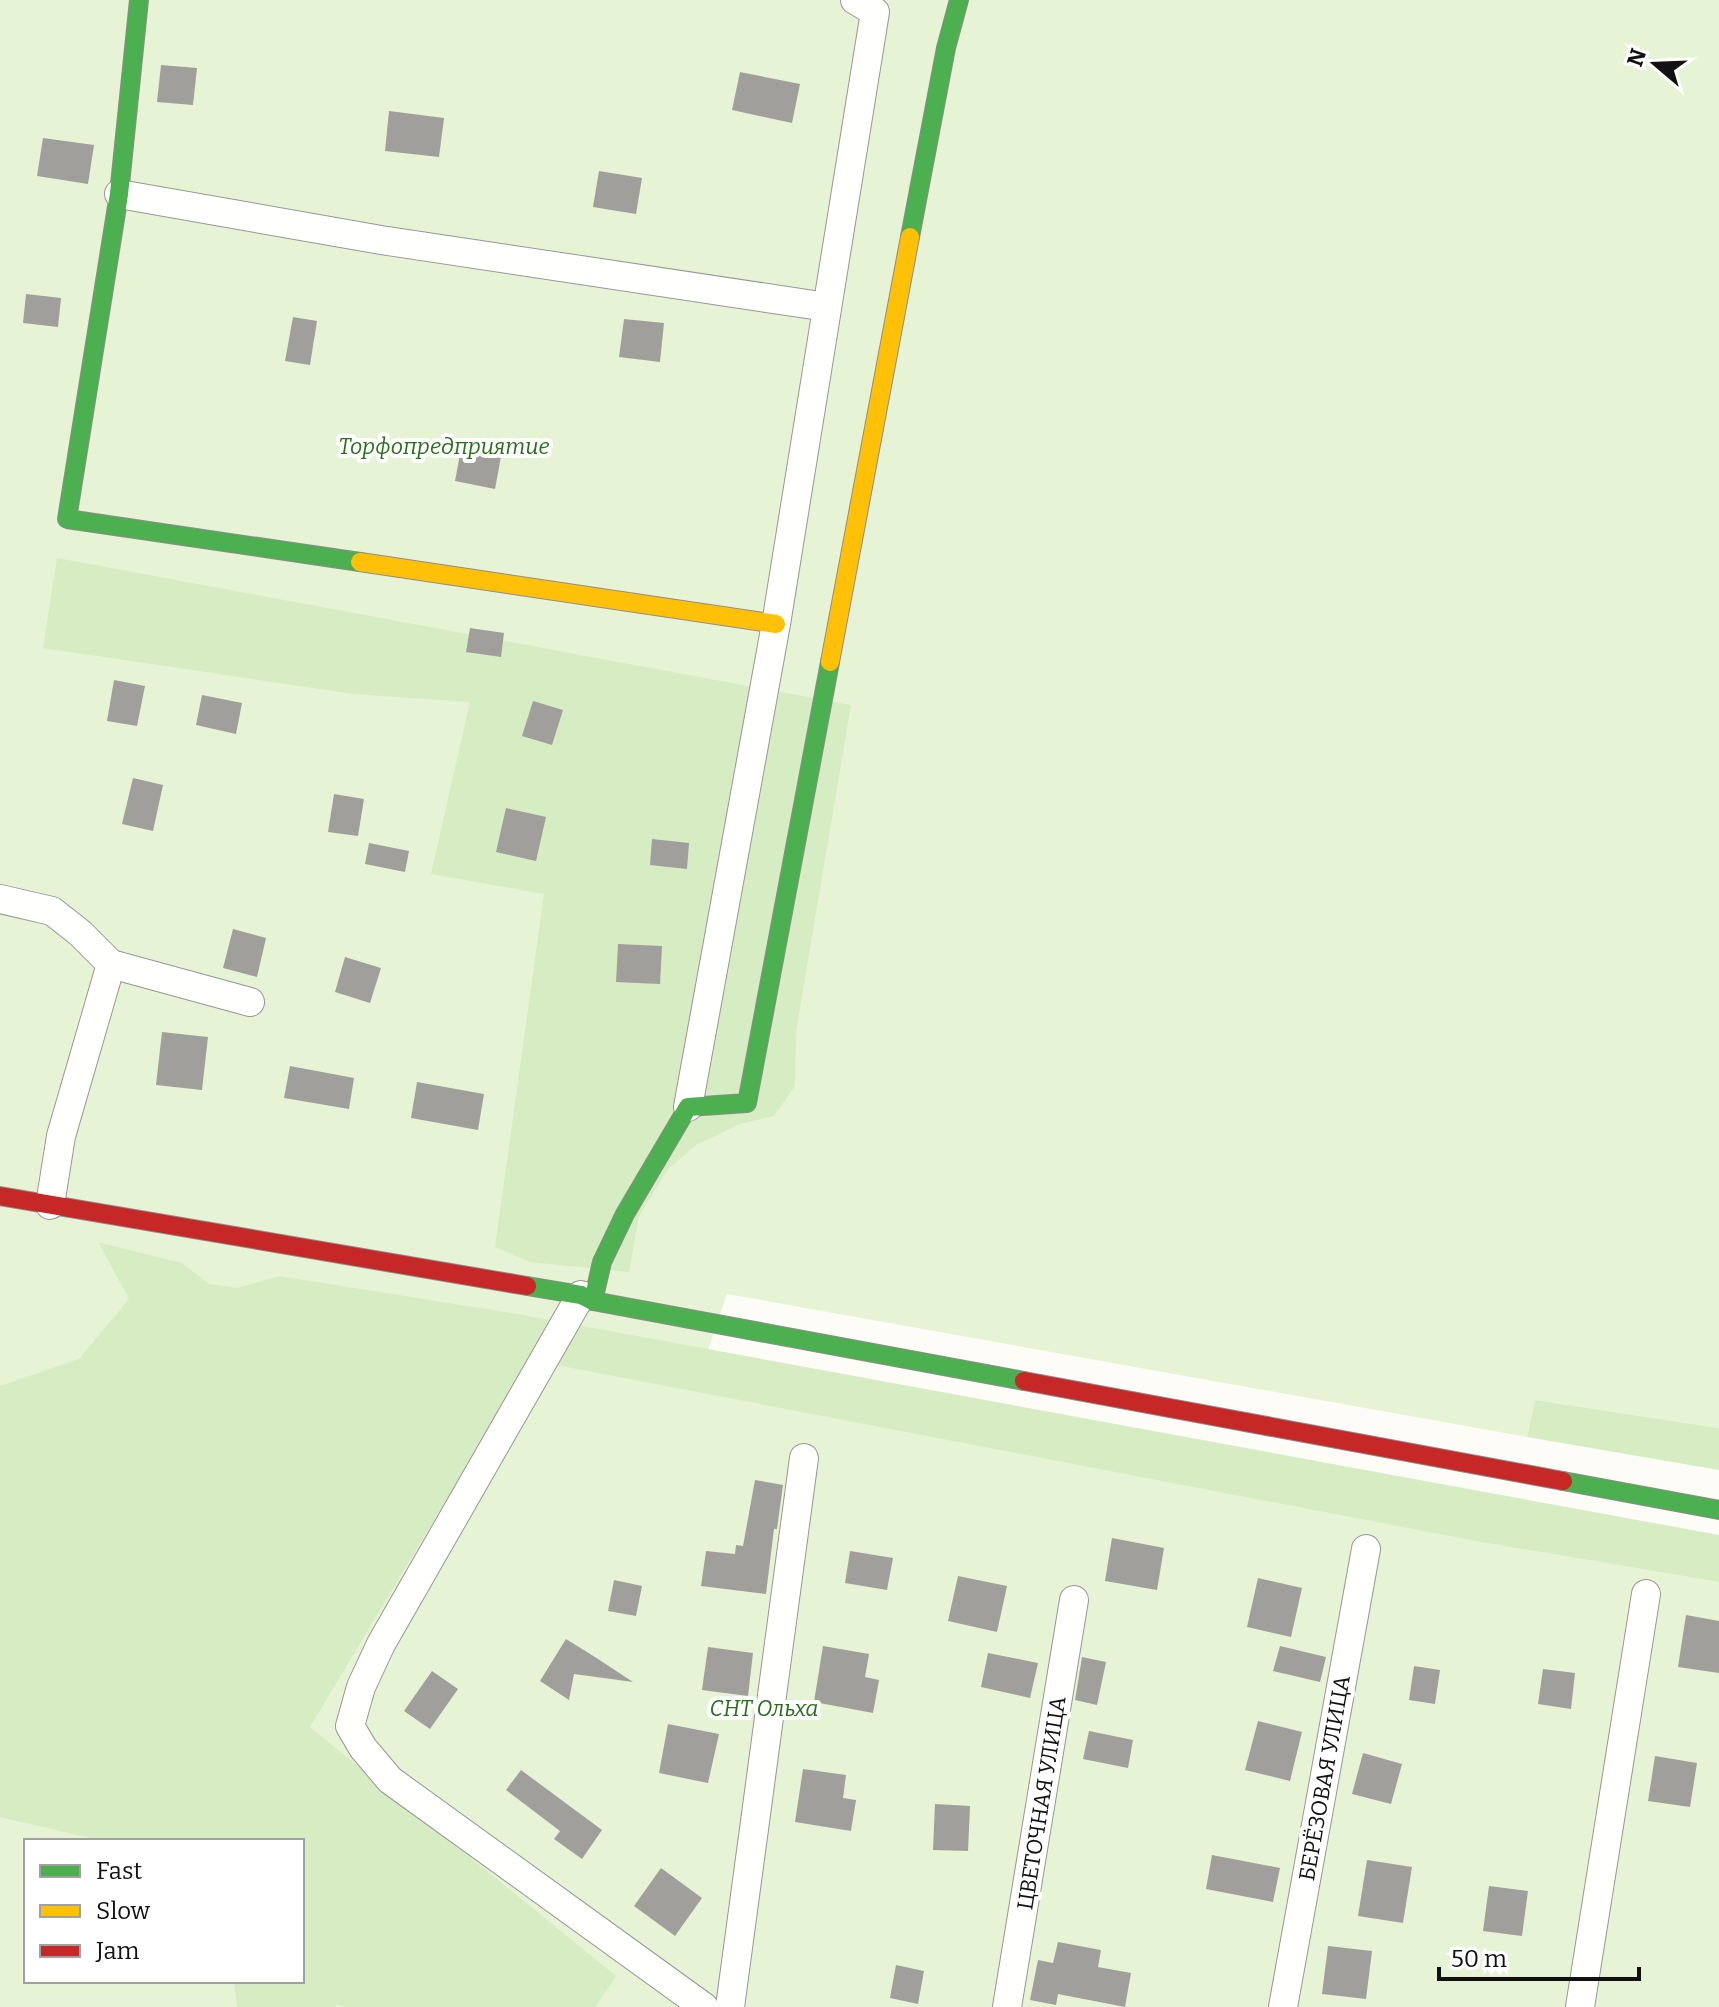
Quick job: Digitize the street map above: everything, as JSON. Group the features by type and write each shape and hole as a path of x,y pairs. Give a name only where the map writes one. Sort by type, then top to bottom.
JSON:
{"street":[{"path":"139,0 119,194 67,519 776,624"},
{"path":"704,2007 390,1780 363,1748 350,1726 361,1687 381,1644 587,1298 625,1214 688,1107 776,624 875,12 855,0"},
{"path":"688,1107 747,1103 943,63 959,0"},
{"path":"119,194 381,240 827,307"},
{"path":"0,899 52,911 111,964 250,1002"},
{"path":"50,1205 61,1136 111,964"},
{"path":"0,1196 587,1298 1719,1510"},
{"path":"730,2007 804,1458"},
{"name":"БЕРЁЗОВАЯ УЛИЦА","path":"1283,2007 1366,1549"},
{"path":"1580,2007 1646,1594"},
{"name":"ЦВЕТОЧНАЯ УЛИЦА","path":"1007,2007 1074,1600"}],"green space":[{"path":"0,0 1719,0 1719,1428 1535,1400 1527,1437 727,1294 694,1391 1480,1542 1719,1582 1719,2007 0,2007"},
{"path":"57,558 851,705 796,1032 795,1086 774,1116 740,1124 696,1145 668,1169 639,1216 629,1272 530,1262 495,1247 544,894 431,874 470,702 353,694 43,648"},
{"path":"98,1242 182,1263 209,1284 237,1288 279,1276 512,1313 1719,1535 1719,1582 1480,1542 530,1360 310,1727 616,1976 595,2007 345,2007 336,2004 336,2007 237,2007 234,1983 304,1983 304,1839 94,1839 0,1817 0,1386 79,1359 129,1299"},
{"path":"1535,1400 1719,1428 1719,1470 1527,1437"}],"building":[{"path":"161,65 197,68 193,105 157,102"},
{"path":"740,72 800,84 792,123 732,110"},
{"path":"389,111 444,118 439,157 385,151"},
{"path":"43,138 94,145 88,184 37,176"},
{"path":"599,171 642,178 636,214 593,207"},
{"path":"26,294 61,298 58,327 23,323"},
{"path":"293,317 317,321 310,365 285,361"},
{"path":"624,319 664,323 660,362 619,357"},
{"path":"463,438 503,446 495,489 455,481"},
{"path":"470,628 504,633 501,657 466,652"},
{"path":"114,680 145,686 137,726 107,721"},
{"path":"202,695 242,703 236,734 196,725"},
{"path":"533,701 563,710 552,745 522,736"},
{"path":"133,778 163,785 153,831 122,824"},
{"path":"334,794 364,799 358,836 328,832"},
{"path":"506,808 546,817 536,861 496,852"},
{"path":"652,839 689,843 687,869 650,865"},
{"path":"369,843 409,851 405,872 365,864"},
{"path":"233,929 266,938 257,977 223,968"},
{"path":"618,944 662,946 660,984 616,982"},
{"path":"345,957 381,968 370,1003 335,992"},
{"path":"162,1032 208,1037 202,1090 156,1085"},
{"path":"290,1066 354,1078 349,1109 284,1098"},
{"path":"417,1082 484,1094 478,1130 411,1118"},
{"path":"755,1480 783,1485 766,1594 701,1586 706,1551 735,1554 736,1545 743,1546"},
{"path":"1112,1538 1164,1548 1157,1590 1105,1581"},
{"path":"850,1551 893,1558 887,1590 845,1583"},
{"path":"958,1576 1007,1586 997,1632 948,1621"},
{"path":"1258,1578 1302,1588 1291,1637 1247,1627"},
{"path":"614,1580 642,1586 636,1616 608,1611"},
{"path":"1686,1615 1719,1621 1719,1673 1678,1667"},
{"path":"566,1639 633,1682 574,1674 569,1700 540,1681"},
{"path":"823,1646 869,1654 865,1677 879,1680 873,1713 814,1702"},
{"path":"1280,1646 1326,1657 1320,1682 1273,1671"},
{"path":"708,1647 753,1653 748,1696 702,1690"},
{"path":"988,1653 1038,1663 1030,1698 981,1687"},
{"path":"1082,1657 1106,1662 1097,1705 1075,1700"},
{"path":"1414,1666 1440,1670 1435,1704 1409,1700"},
{"path":"1543,1669 1575,1673 1571,1709 1538,1704"},
{"path":"432,1671 458,1689 430,1729 404,1711"},
{"path":"1258,1721 1302,1732 1290,1781 1245,1770"},
{"path":"668,1724 719,1734 708,1783 659,1773"},
{"path":"1089,1731 1133,1740 1128,1768 1083,1759"},
{"path":"1363,1753 1402,1764 1391,1804 1352,1794"},
{"path":"1655,1756 1697,1763 1690,1807 1648,1801"},
{"path":"803,1769 846,1775 843,1798 856,1800 851,1831 795,1822"},
{"path":"521,1770 602,1830 582,1859 554,1839 560,1831 506,1790"},
{"path":"935,1804 970,1806 968,1851 933,1850"},
{"path":"1212,1855 1280,1868 1273,1902 1206,1889"},
{"path":"1367,1860 1412,1867 1403,1923 1358,1916"},
{"path":"661,1868 702,1898 675,1936 634,1906"},
{"path":"1489,1886 1528,1891 1522,1936 1483,1931"},
{"path":"1058,1942 1101,1950 1098,1967 1131,1973 1125,2007 1058,1994 1056,2005 1030,2000 1038,1960 1053,1963"},
{"path":"1328,1946 1372,1951 1366,1999 1322,1994"},
{"path":"896,1965 924,1971 918,2004 890,1998"}],"traffic: fast":[{"path":"139,0 119,194 67,519 360,562"},
{"path":"910,237 946,48 959,0"},
{"path":"593,1301 602,1262 625,1214 688,1107 747,1103 830,662"},
{"path":"527,1286 1024,1381"},
{"path":"1563,1481 1719,1510"}],"traffic: slow":[{"path":"830,662 910,237"},
{"path":"360,562 776,624"}],"traffic: jam":[{"path":"0,1196 527,1286"},
{"path":"1024,1381 1563,1481"}],"park label":[{"name":"Торфопредприятие","path":"444,446"},
{"name":"СНТ Ольха","path":"764,1708"}]}
